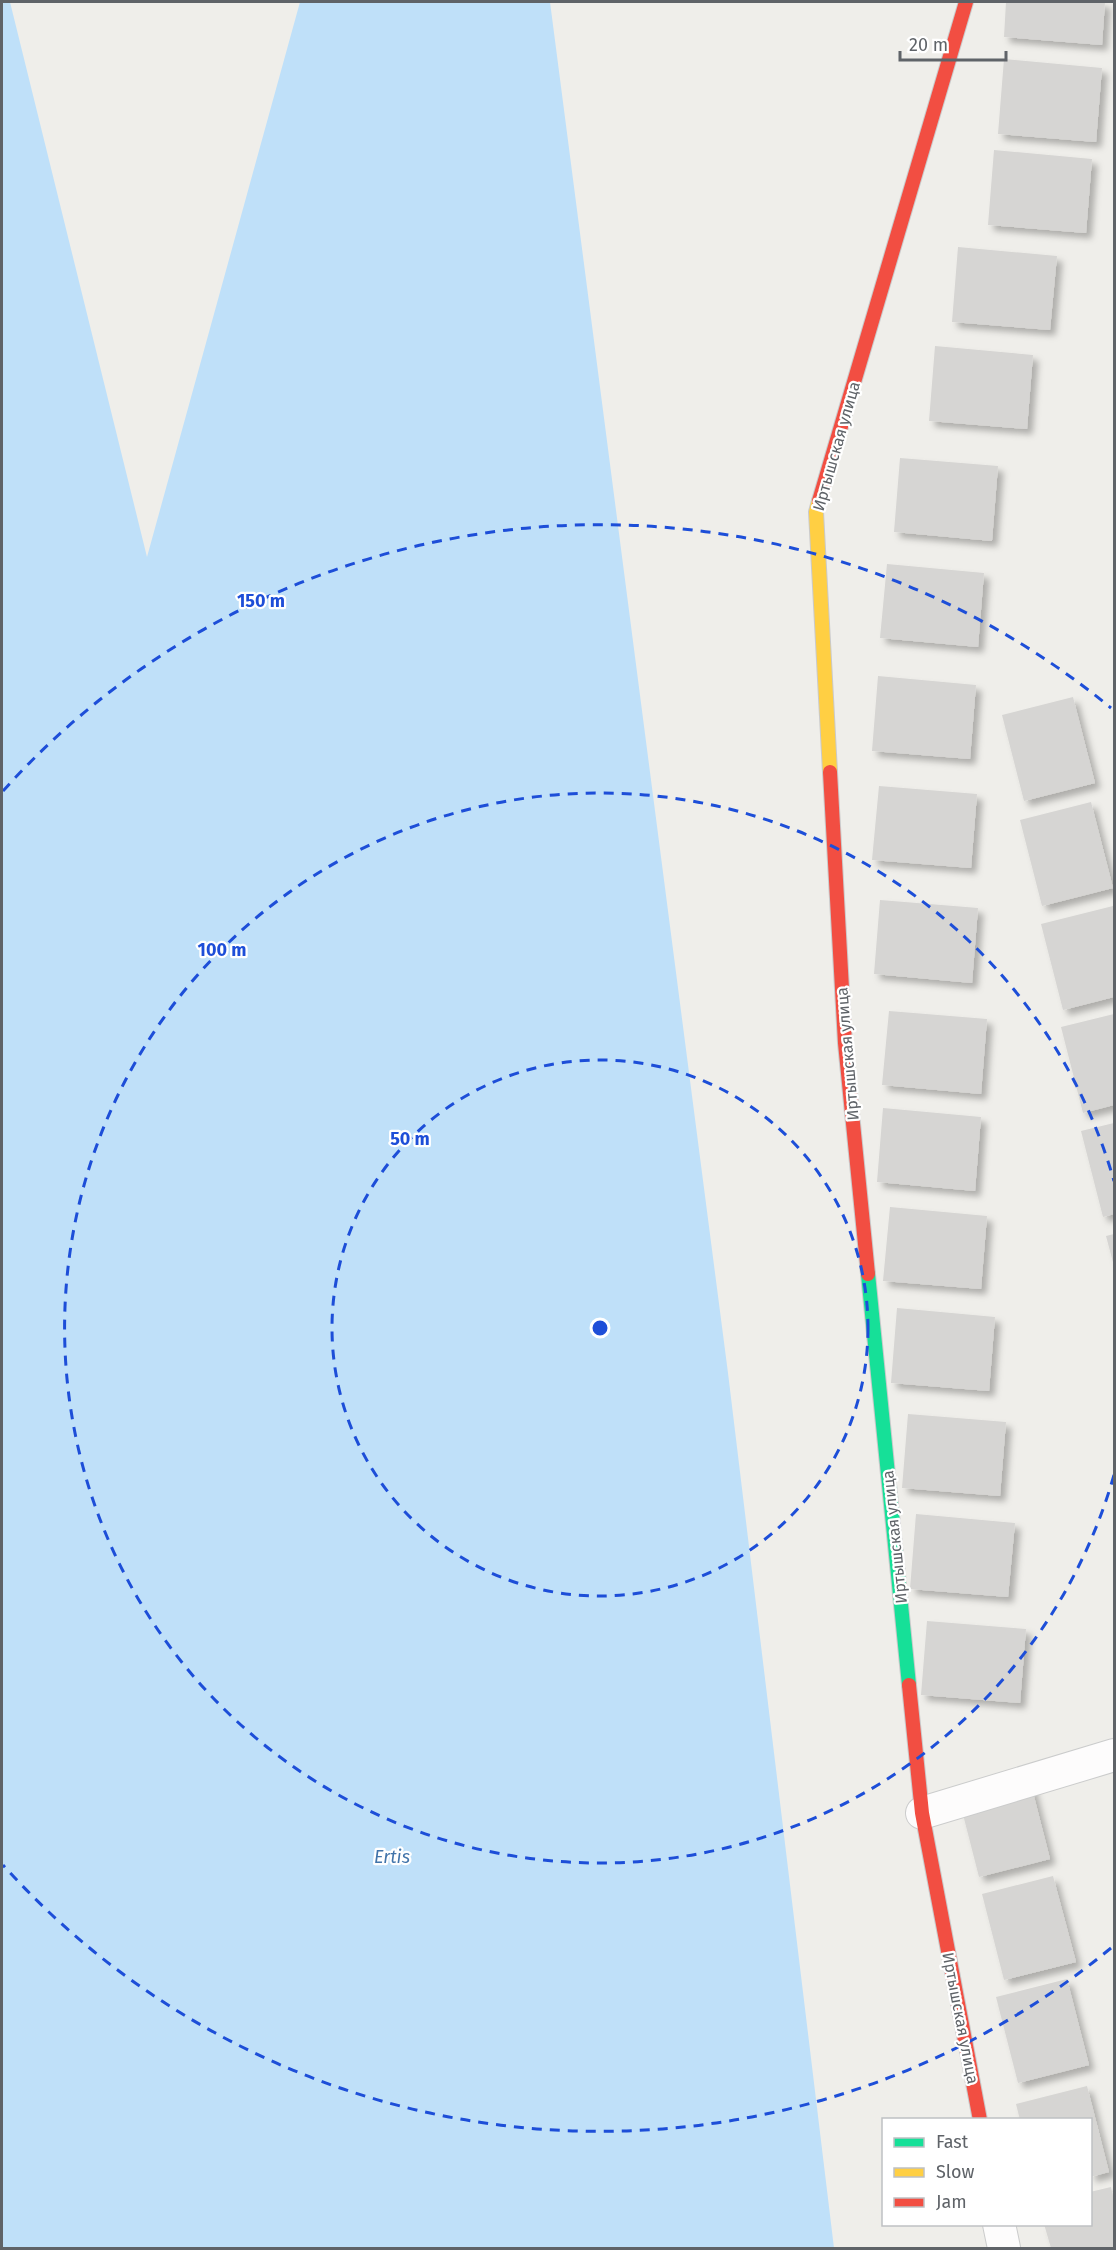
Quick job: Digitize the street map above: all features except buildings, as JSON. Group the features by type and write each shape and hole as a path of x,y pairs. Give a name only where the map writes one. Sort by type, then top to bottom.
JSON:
{"street":[{"name":"Иртышская улица","path":"966,2 816,512 844,1043 922,1813 980,2118"},
{"path":"922,1813 1114,1755"},
{"path":"999,2226 1004,2248"}],"water":[{"name":"Ertis","path":"2,2 10,2 147,557 300,2 550,2 728,1373 834,2248 2,2248"}],"traffic: fast":[{"path":"868,1274 909,1685"}],"traffic: slow":[{"path":"819,501 816,512 830,772"}],"traffic: jam":[{"path":"819,501 966,2"},
{"path":"830,772 845,1043 868,1274"},
{"path":"909,1685 922,1813 980,2118"}]}
